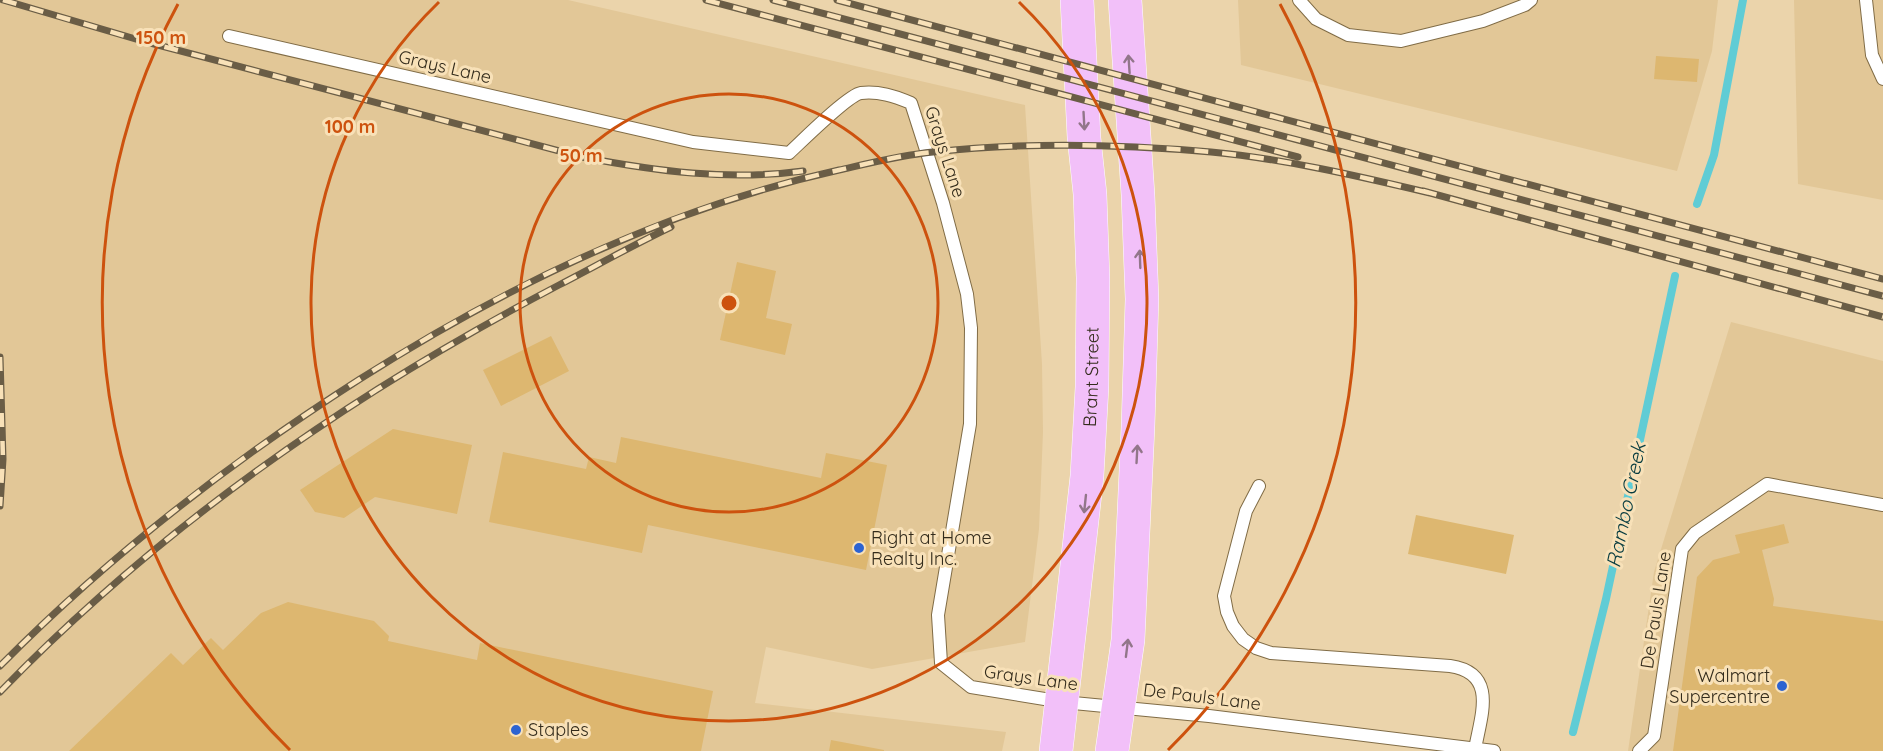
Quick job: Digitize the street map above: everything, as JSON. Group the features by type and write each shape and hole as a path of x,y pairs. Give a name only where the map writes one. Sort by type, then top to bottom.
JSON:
{"main road":[{"name":"Brant Street","path":"1056,751 1088,476 1092,387 1093,278 1090,194 1084,138 1077,0"},
{"path":"1112,751 1128,640 1142,299 1138,195 1125,0"}],"lane":[{"path":"1299,0 1316,19 1348,35 1401,41 1483,21 1525,5 1531,0"},
{"path":"1866,0 1872,55 1883,80"},
{"name":"Grays Lane","path":"229,36 693,142 789,153 822,121 858,93 888,93 911,103 943,203 968,294 971,328 970,424 938,615 941,663 971,687 1063,702 1119,706"},
{"name":"De Pauls Lane","path":"1652,751 1682,549 1695,533 1767,484 1883,505"},
{"path":"1259,486 1246,511 1224,596 1233,626 1243,639 1256,648 1271,653 1450,666 1468,671 1481,686 1484,695 1475,749"},
{"name":"De Pauls Lane","path":"1119,706 1494,751"},
{"path":"1639,751 1654,736"}],"shaded area":[{"path":"0,0 568,0 1025,105 1042,364 1043,432 1039,529 1025,642 872,669 766,647 755,703 1006,732 1002,751 0,751"},
{"path":"1238,0 1718,0 1712,51 1677,171 1241,65"},
{"path":"1794,0 1883,0 1883,200 1798,184"},
{"path":"1731,322 1883,361 1883,751 1628,751 1654,572"}],"building":[{"path":"1656,56 1699,59 1697,82 1654,79"},
{"path":"737,262 776,271 766,318 792,324 785,355 720,340"},
{"path":"551,336 569,371 501,406 483,370"},
{"path":"393,429 472,445 457,514 375,497 344,518 315,512 300,490"},
{"path":"621,437 821,478 826,453 887,465 866,570 648,525 642,553 489,522 503,452 586,469 589,457 616,463"},
{"path":"1416,515 1514,535 1506,574 1408,554"},
{"name":"Walmart Supercentre","path":"1784,524 1789,543 1762,550 1774,599 1773,606 1883,621 1883,751 1673,751 1697,577 1713,560 1740,553 1735,535"},
{"path":"288,602 374,621 389,636 388,641 477,660 480,643 713,691 701,751 69,751 171,653 183,665 211,638 223,650 261,613"},
{"path":"831,740 884,750 884,751 829,751"}],"waterway":[{"name":"Rambo Creek","path":"1697,204 1714,155 1743,0"},
{"name":"Rambo Creek","path":"1573,732 1606,599 1675,276"}],"railway":[{"path":"3,0 139,40 582,157 664,170 720,175 803,171"},
{"path":"706,0 1298,157"},
{"path":"773,0 1883,296"},
{"path":"837,0 1883,279"},
{"path":"0,666 84,586 172,512 264,443 360,379 473,312 531,282 590,253 712,205 775,186 898,157 967,149 1037,145 1142,147 1239,155 1321,169 1430,193"},
{"path":"1423,191 1883,317"},
{"path":"0,692 126,573 263,466 334,417 483,326 671,227"},
{"path":"0,357 3,459 0,506"}],"place":[{"name":"Right at Home Realty Inc.","path":"859,548"},
{"name":"Walmart Supercentre","path":"1782,686"},
{"name":"Staples","path":"516,730"}]}
